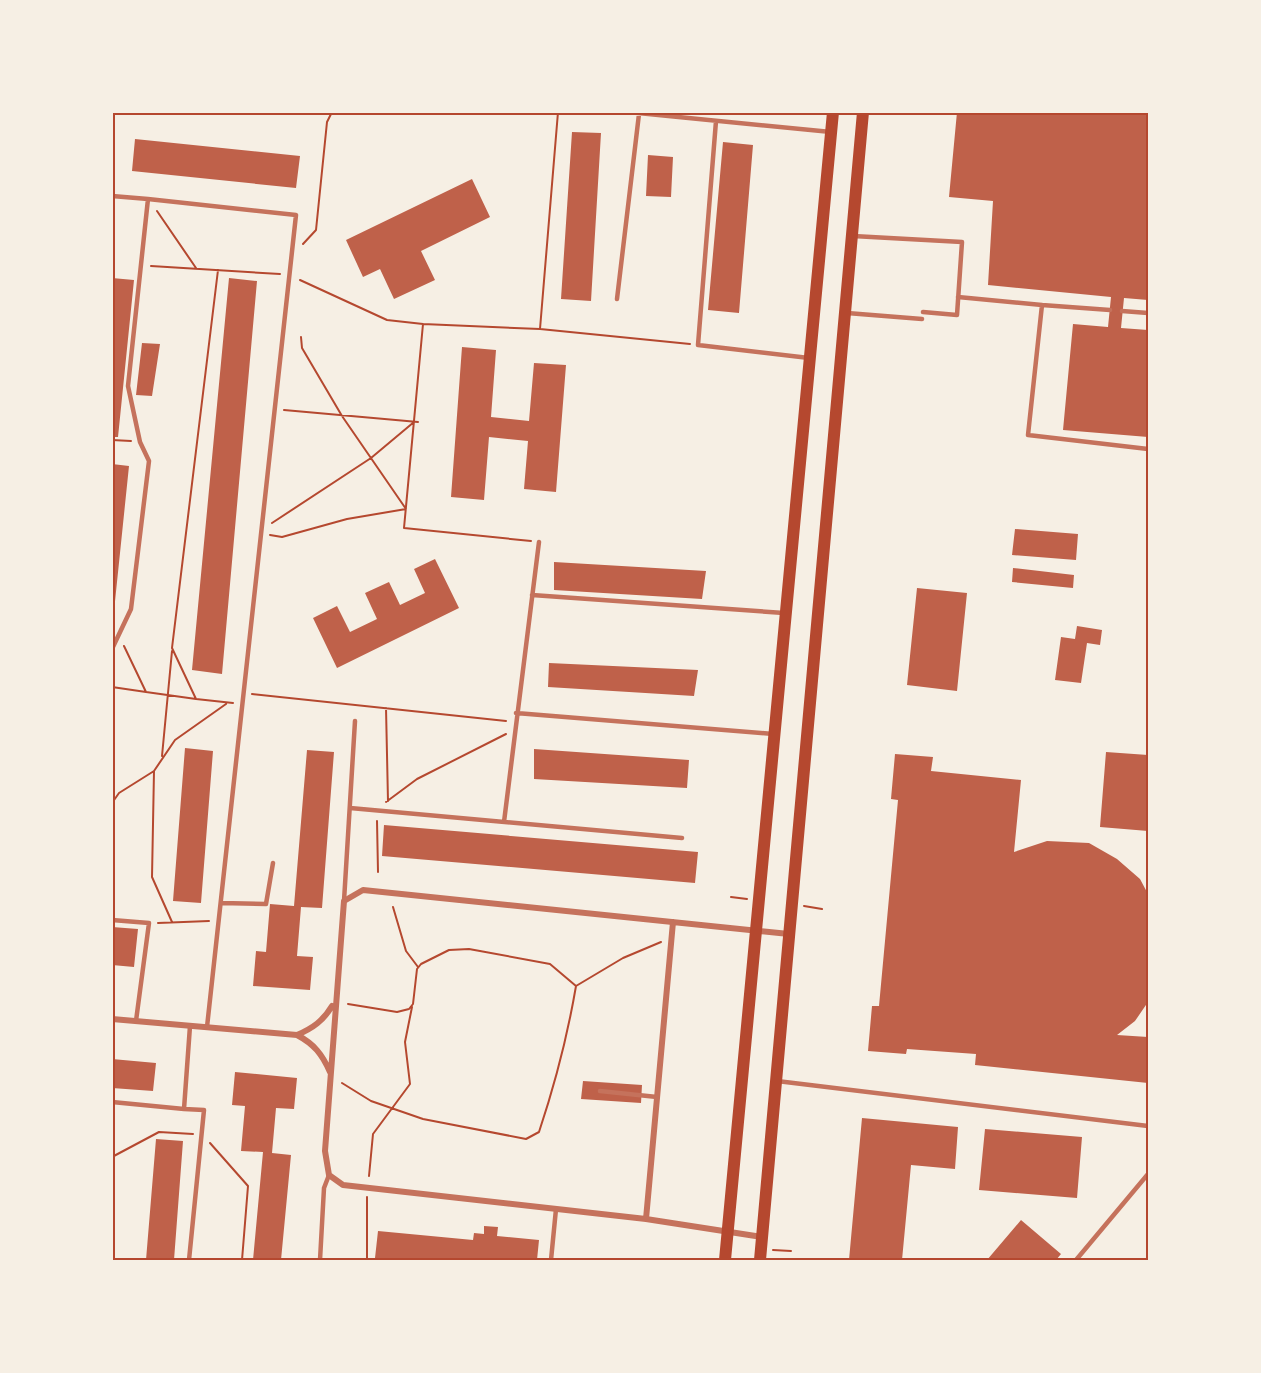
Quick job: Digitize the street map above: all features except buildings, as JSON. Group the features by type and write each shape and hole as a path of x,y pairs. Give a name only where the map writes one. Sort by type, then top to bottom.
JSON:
{"main road":[{"path":"725,1260 833,112"},
{"path":"759,1260 777,1081 862,112"}],"street":[{"path":"762,1237 646,1219 343,1185 329,1175 325,1151 334,1003 344,901 363,890 789,934"},
{"path":"646,1219 673,922"},
{"path":"297,1035 319,1023 334,1003"},
{"path":"112,1019 297,1035 312,1043 323,1057 330,1072"}],"lane":[{"path":"628,112 831,132"},
{"path":"616,299 639,114"},
{"path":"716,121 698,345 809,358"},
{"path":"112,196 296,215 207,1027"},
{"path":"112,649 131,609 149,461 140,442 128,386 148,199"},
{"path":"851,236 962,242 957,315 923,312"},
{"path":"958,297 1110,310"},
{"path":"1042,305 1028,435 1149,449"},
{"path":"1122,311 1149,314"},
{"path":"845,313 922,320"},
{"path":"504,822 539,542"},
{"path":"532,595 785,614"},
{"path":"516,713 774,734"},
{"path":"344,901 355,721"},
{"path":"350,808 682,838"},
{"path":"221,903 266,904 273,862"},
{"path":"112,920 149,924 136,1021"},
{"path":"184,1109 190,1026"},
{"path":"777,1081 1149,1126"},
{"path":"600,1091 657,1097"},
{"path":"112,1102 204,1110 189,1260"},
{"path":"1077,1260 1149,1174"},
{"path":"320,1260 324,1188 329,1175"},
{"path":"551,1260 556,1209"}],"path":[{"path":"291,257 316,231 327,122 332,112"},
{"path":"540,329 558,112"},
{"path":"148,199 196,268"},
{"path":"141,266 289,275 387,320 423,324 540,329 698,345"},
{"path":"162,759 172,648 218,270"},
{"path":"423,324 404,528 539,542"},
{"path":"301,337 302,348 342,416 406,509"},
{"path":"274,410 418,422"},
{"path":"261,532 371,458 414,422"},
{"path":"112,440 140,442"},
{"path":"261,532 282,537 347,519 406,509"},
{"path":"119,634 146,692"},
{"path":"172,648 196,699"},
{"path":"112,687 242,704"},
{"path":"243,693 515,722"},
{"path":"112,803 119,793 154,771 174,740 227,702"},
{"path":"386,708 388,801"},
{"path":"378,872 376,810 417,779 514,730"},
{"path":"154,771 152,878 172,922"},
{"path":"731,897 758,900"},
{"path":"792,905 822,909"},
{"path":"393,907 406,951 418,967"},
{"path":"149,924 219,920"},
{"path":"339,1082 371,1101 423,1119 526,1139 539,1132 564,1056 576,986 623,958 664,941"},
{"path":"368,1181 372,1134 410,1084 405,1042 413,1004 414,977 418,967 449,950 469,949 550,964 576,986"},
{"path":"345,1004 397,1012 409,1009 413,1004"},
{"path":"112,1157 159,1132 202,1134 248,1186 242,1260"},
{"path":"367,1197 367,1260"}]}
